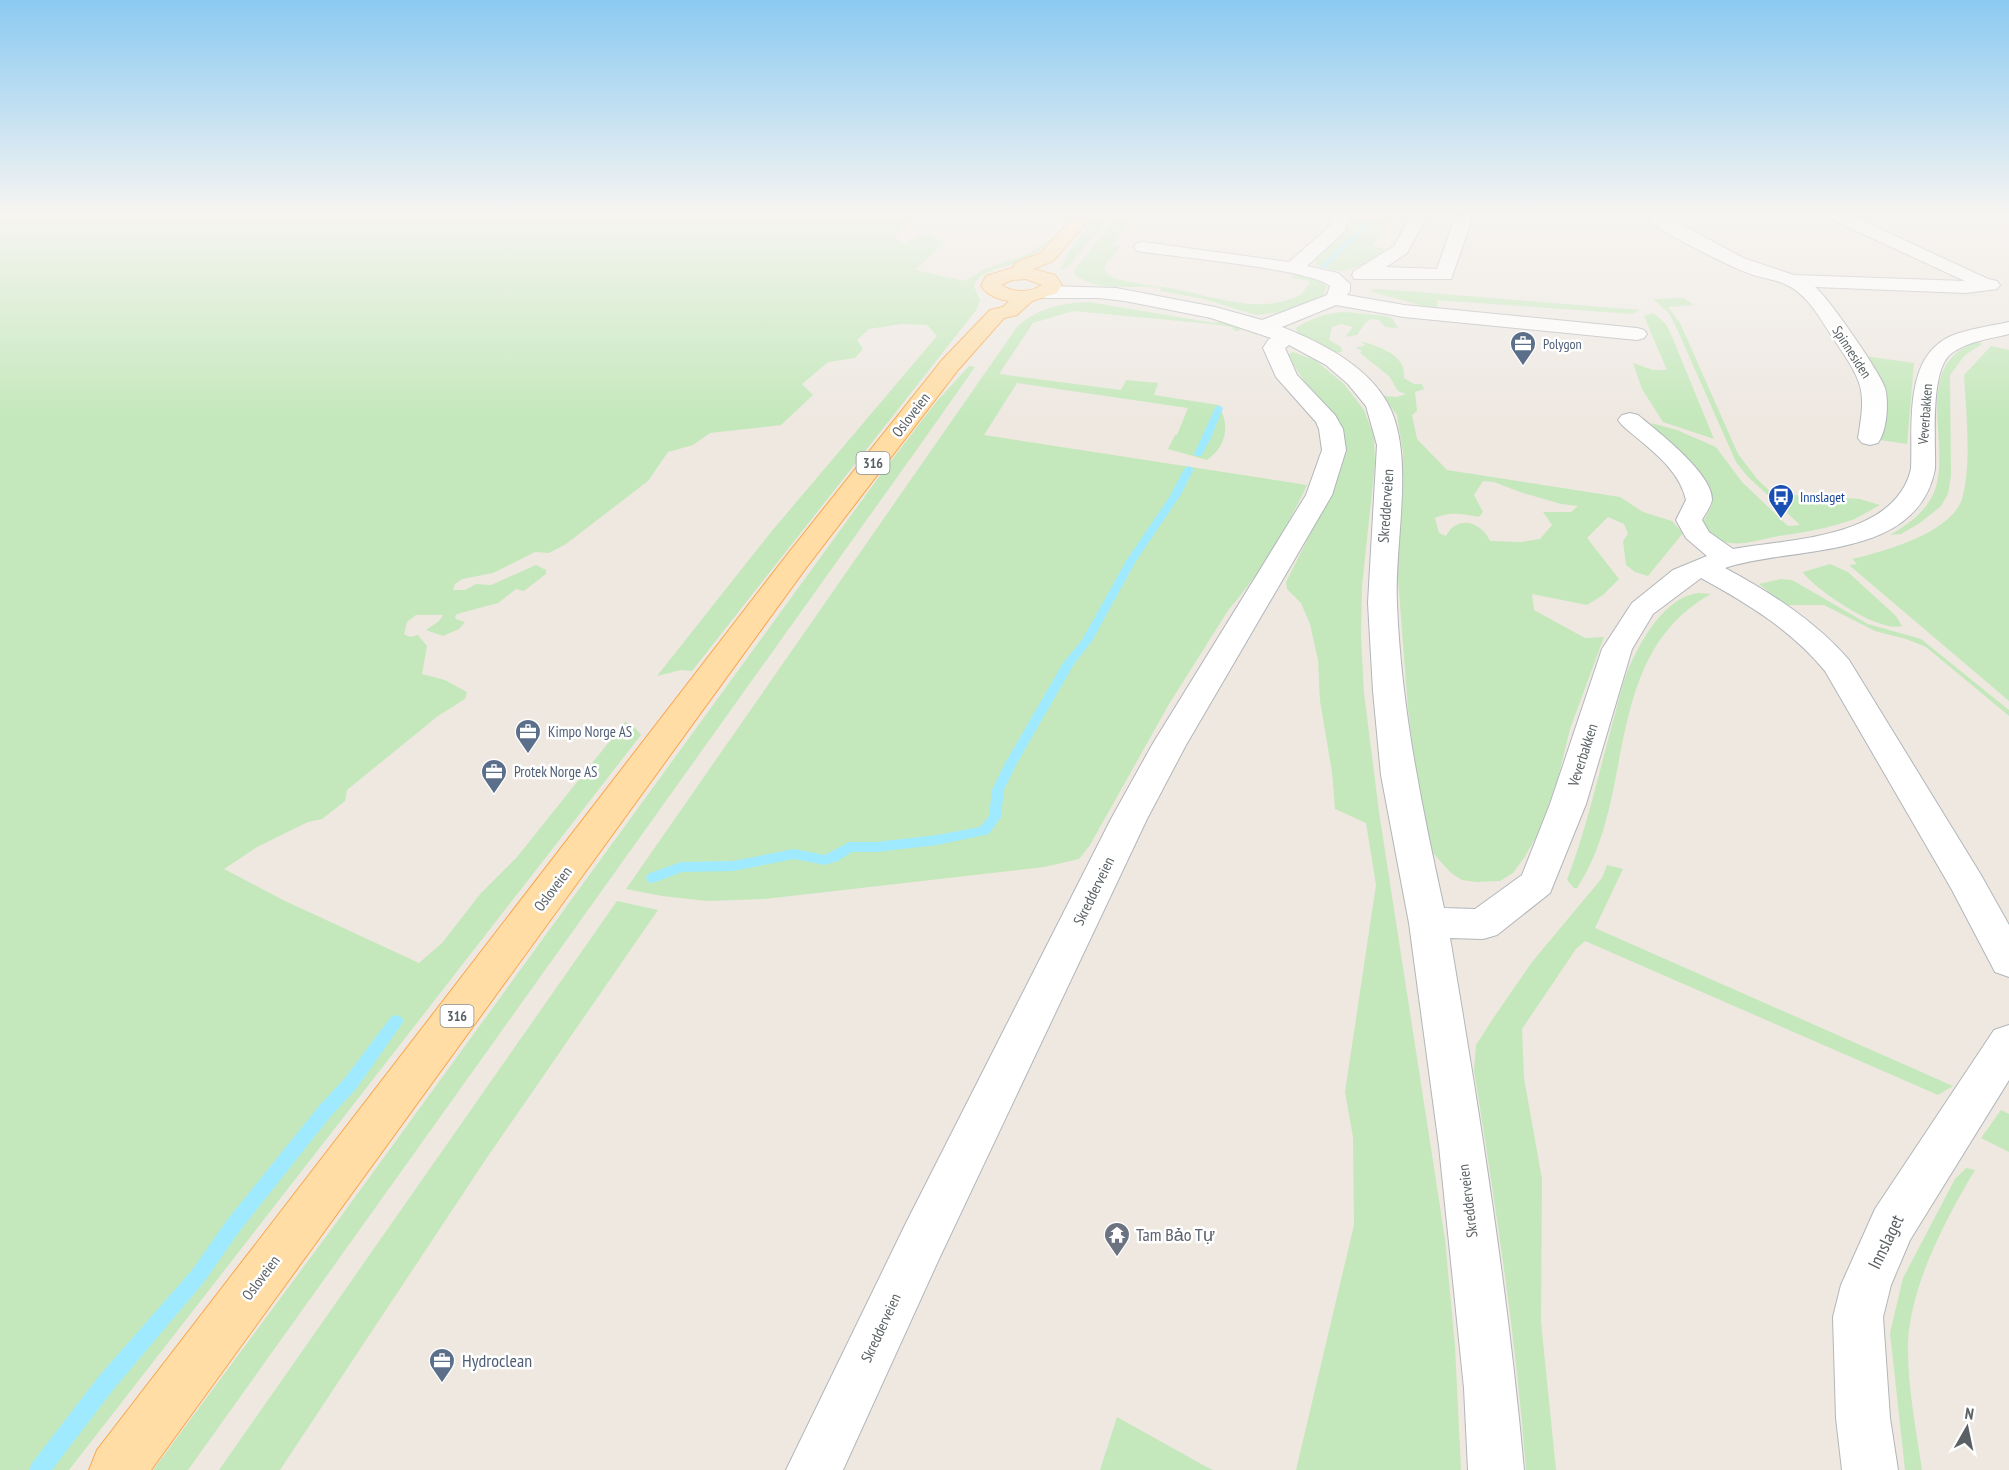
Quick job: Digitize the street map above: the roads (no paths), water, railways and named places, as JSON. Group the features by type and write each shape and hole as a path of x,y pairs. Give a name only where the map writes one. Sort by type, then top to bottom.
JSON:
{"main road":[{"name":"316","path":"992,282 991,286 1027,292"},
{"name":"316","path":"1022,282 1027,292"},
{"path":"1027,292 1036,282"},
{"name":"Osloveien","path":"117,1470 796,562 950,365 1027,292"}],"street":[{"path":"1330,282 1337,291 1404,311 1637,334"},
{"path":"1276,333 1353,282"},
{"name":"Spinnesiden","path":"1795,282 1813,295 1867,372 1874,389 1875,407 1870,438"},
{"name":"Spinnesiden","path":"1811,282 1966,287 1990,285"},
{"name":"Spinnesiden","path":"1983,282 2009,294"},
{"name":"Skredderveien","path":"1027,292 1068,295 1090,292 1180,305 1276,333 1315,350 1355,380 1374,400 1388,435 1390,452 1382,603 1389,691 1398,775 1428,923 1462,1146 1490,1388 1497,1470"},
{"name":"Skredderveien","path":"814,1470 922,1242 1129,819 1170,745 1288,550 1318,495 1334,450 1331,429 1327,420 1287,377 1274,348 1276,333"},
{"name":"Veverbakken","path":"1428,923 1483,924 1537,883 1568,804 1617,649 1642,609 1683,576 1715,563 1836,540 1888,520 1900,511 1910,501 1920,483 1923,469 1926,382 1933,360 1943,349 1959,340 2001,334"},
{"path":"1630,420 1675,461 1692,481 1699,500 1689,520 1690,526 1708,544 1715,563 1825,650 1838,667 1968,885 2009,962"},
{"name":"Innslaget","path":"1870,1470 1863,1418 1858,1317 1866,1285 1892,1225 2009,1043"}],"waterway":[{"path":"1198,454 1219,408"},
{"path":"653,878 681,867 733,866 794,854 825,860 833,858 849,847 876,847 937,840 984,831 995,817 998,790 1010,765 1069,663 1087,641 1131,561 1175,496 1189,469"},
{"path":"39,1470 106,1383 198,1276 233,1226 325,1111 350,1084 396,1021"}],"place":[{"name":"Polygon","path":"1523,367"},
{"name":"Innslaget","path":"1781,520"},
{"name":"Kimpo Norge AS","path":"528,755"},
{"name":"Protek Norge AS","path":"494,795"},
{"name":"Tam Bảo Tự","path":"1117,1258"},
{"name":"Hydroclean","path":"442,1384"}]}
